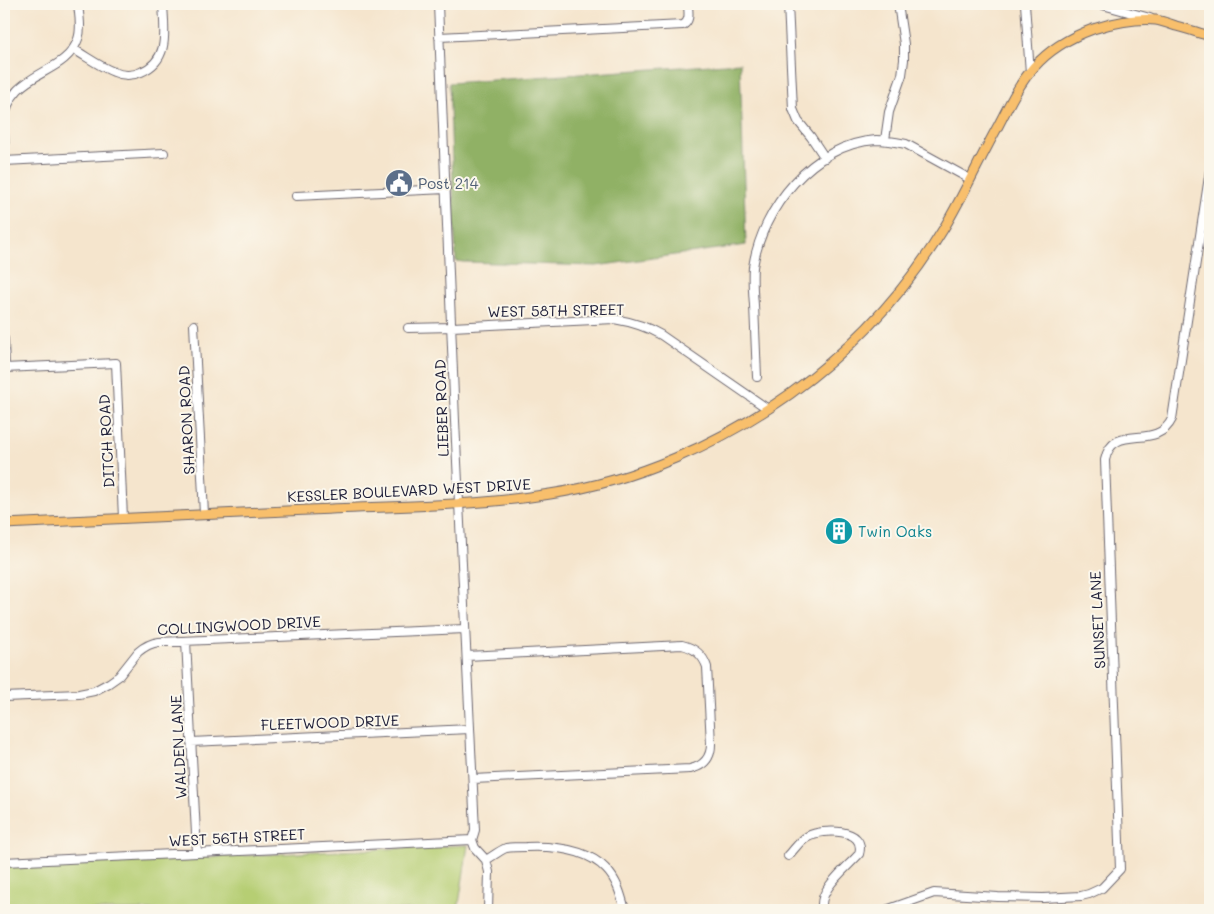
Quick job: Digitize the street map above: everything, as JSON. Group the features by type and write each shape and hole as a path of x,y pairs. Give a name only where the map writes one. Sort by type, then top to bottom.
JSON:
{"main road":[{"name":"KESSLER BOULEVARD WEST DRIVE","path":"4,524 459,504 506,500 592,486 647,469 726,434 768,409 824,368 851,343 908,280 932,246 952,214 1013,97 1030,73 1060,45 1088,30 1105,25 1157,20 1210,36"}],"street":[{"path":"4,123 8,105 19,88 29,80 64,60 73,49 80,32 78,4"},
{"path":"73,49 115,73 125,75 144,71 156,62 163,49 163,4"},
{"name":"LIEBER ROAD","path":"438,4 459,504 473,779 475,830 472,840"},
{"path":"439,37 683,25 688,20 688,4"},
{"path":"788,4 793,109 798,121 825,158"},
{"path":"885,140 888,112 901,77 904,60 904,44 898,4"},
{"path":"1026,4 1030,73"},
{"path":"1099,4 1157,20"},
{"path":"4,133 4,161 164,153"},
{"path":"757,377 752,275 755,257 758,243 770,216 784,194 795,182 808,170 836,151 869,141 885,140 906,144 970,179"},
{"name":"SUNSET LANE","path":"886,910 934,893 1043,898 1080,896 1102,888 1120,869 1105,460 1108,451 1117,441 1126,438 1156,435 1166,428 1172,417 1210,170"},
{"path":"296,196 446,189"},
{"name":"WEST 58TH STREET","path":"408,328 614,319 634,322 657,332 768,409"},
{"name":"SHARON ROAD","path":"194,324 204,514"},
{"path":"4,339 4,368"},
{"name":"DITCH ROAD","path":"4,368 116,363 123,518"},
{"name":"COLLINGWOOD DRIVE","path":"4,697 80,694 94,691 115,679 144,647 159,642 465,629"},
{"name":"WALDEN LANE","path":"186,641 197,853"},
{"path":"466,656 685,645 700,654 707,667 711,749 709,756 696,768 473,779"},
{"name":"FLEETWOOD DRIVE","path":"191,742 470,730"},
{"path":"788,856 804,838 812,834 841,831 854,837 859,843 859,854 831,883 826,891 822,903 823,910"},
{"path":"472,840 475,848 486,860 489,872 488,910"},
{"name":"WEST 56TH STREET","path":"4,862 472,840"},
{"path":"486,860 512,847 536,846 557,848 582,854 602,865 612,876 620,891 625,910"}],"green space":[{"path":"740,63 746,245 596,266 456,261 449,83"},
{"path":"468,845 458,910 4,910 4,867"}],"place":[{"name":"Post 214","path":"399,183"},
{"name":"Twin Oaks","path":"839,531"}]}
